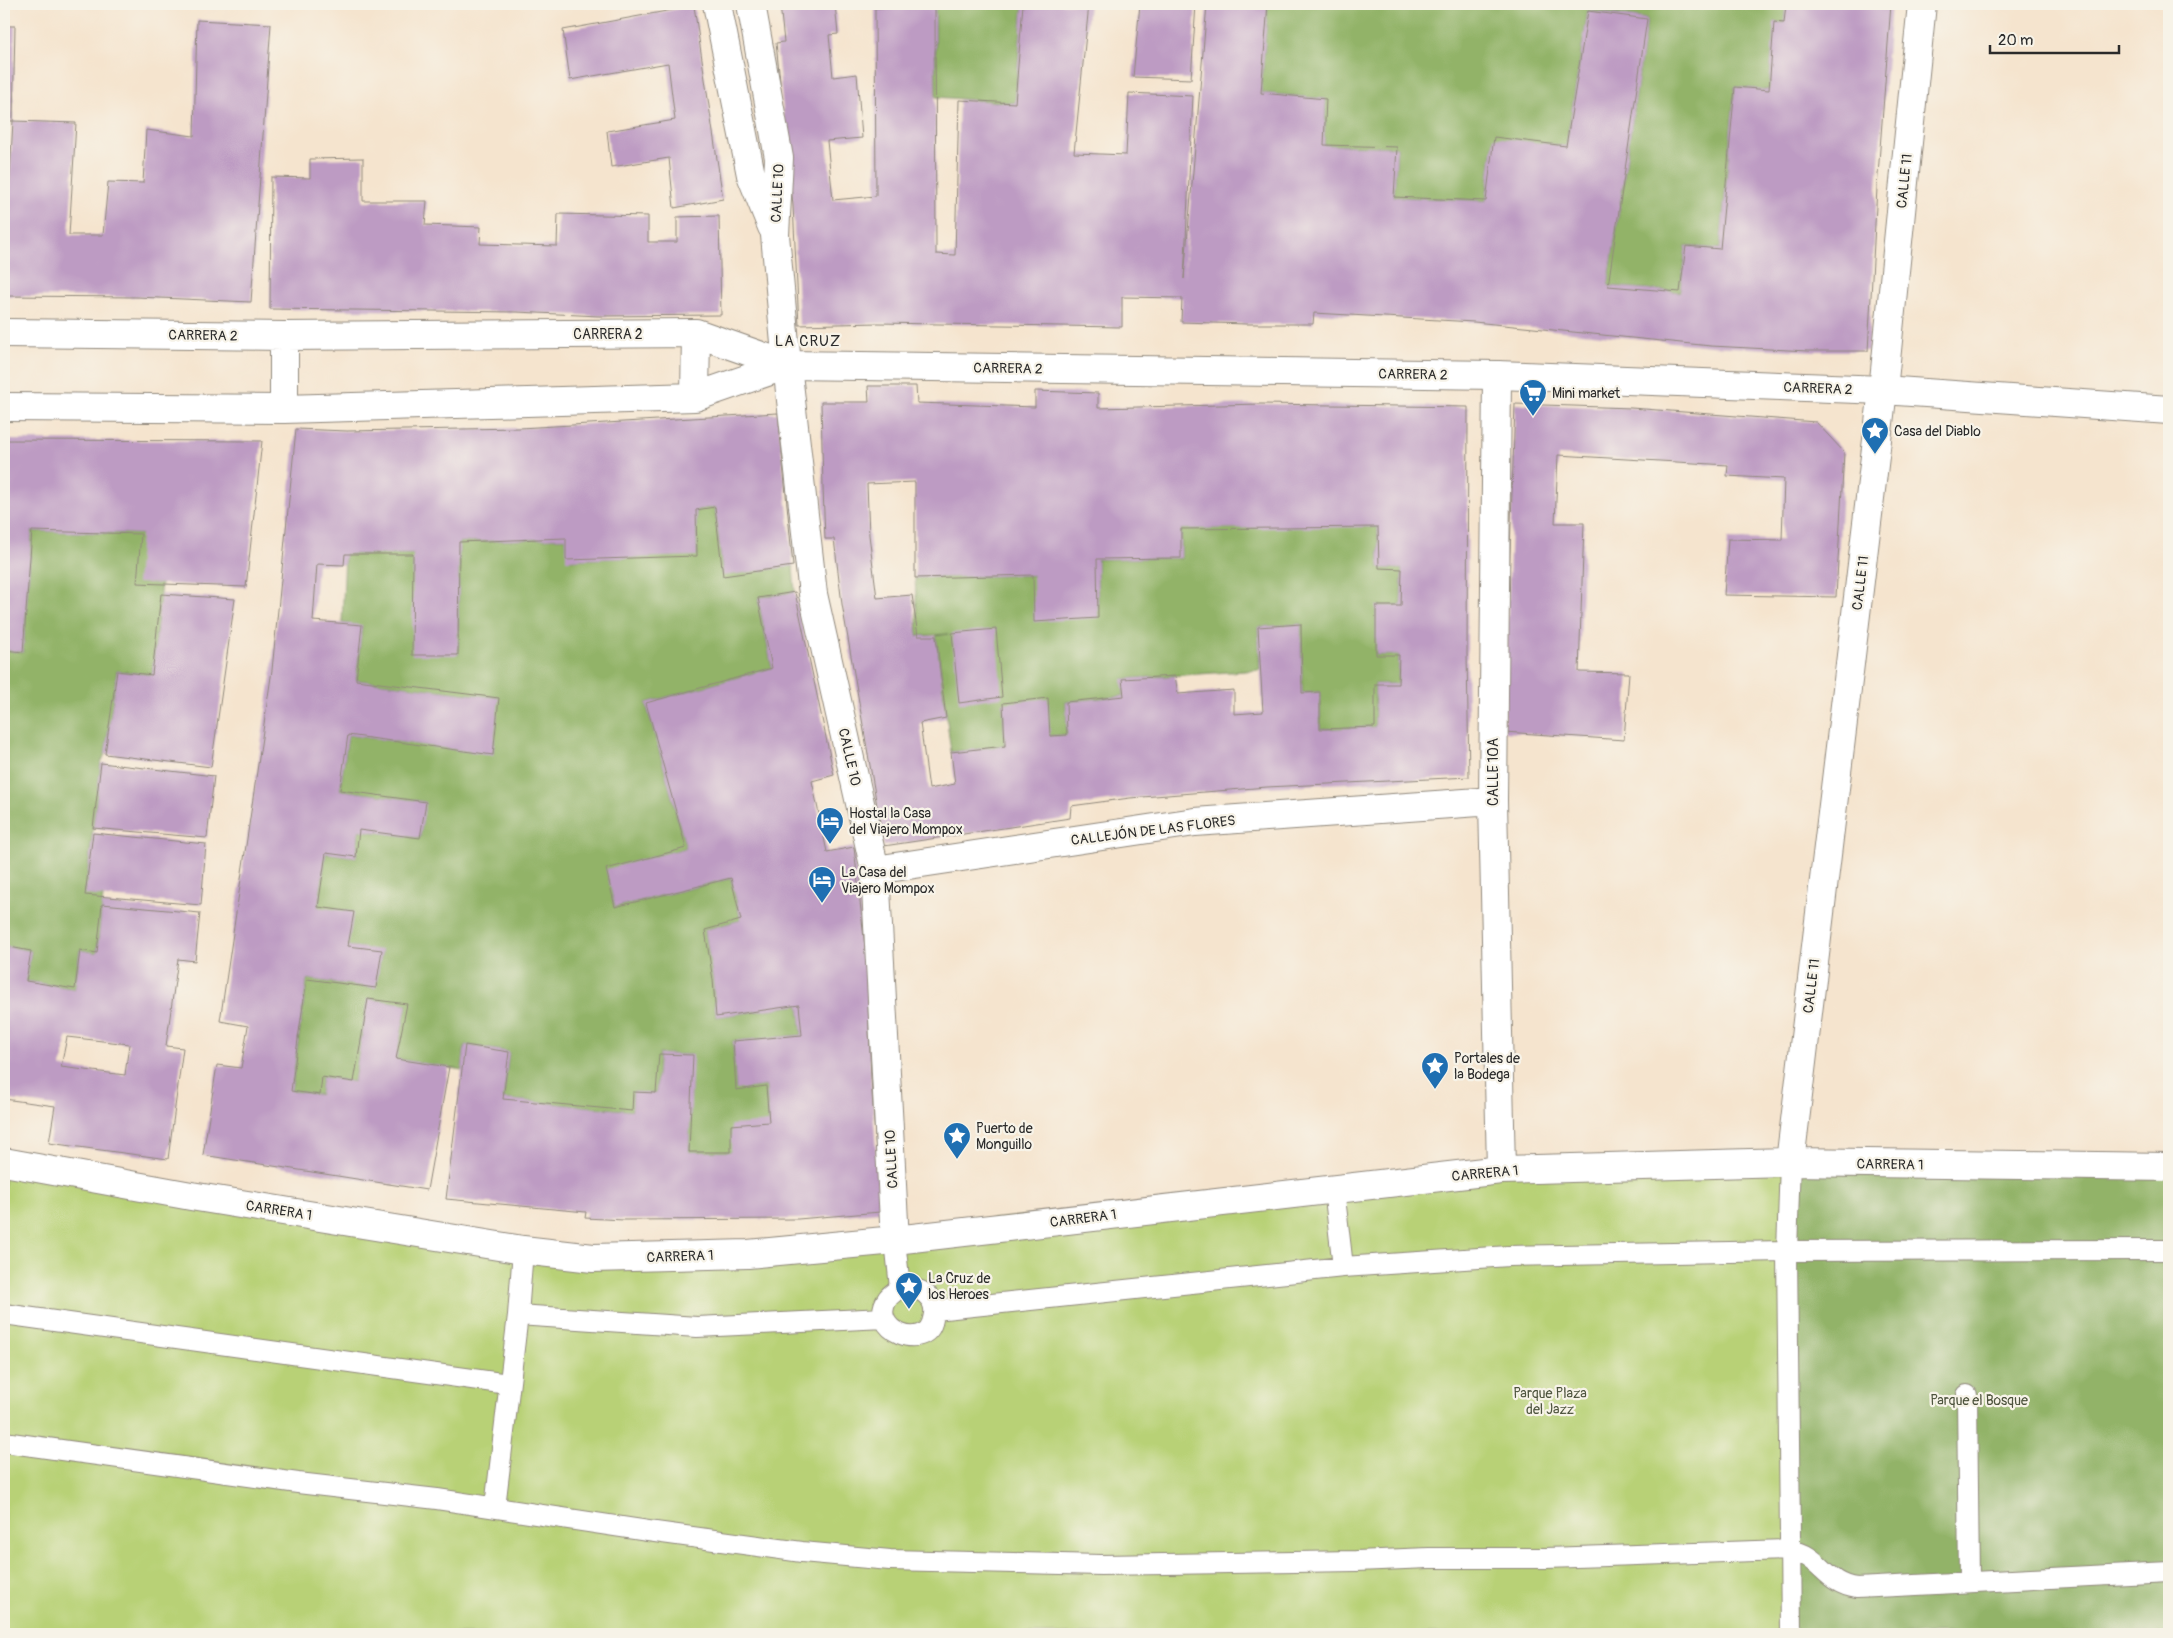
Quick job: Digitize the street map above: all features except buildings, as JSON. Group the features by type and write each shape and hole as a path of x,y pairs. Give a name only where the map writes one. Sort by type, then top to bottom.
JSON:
{"street":[{"name":"CALLE 10","path":"717,4 751,175 776,235"},
{"name":"CALLE 10","path":"751,4 779,158 776,235"},
{"name":"CALLE 11","path":"1790,1162 1883,390 1922,4"},
{"path":"4,407 284,409 695,397 786,365 776,235"},
{"name":"CARRERA 2","path":"4,333 284,336 696,333 786,365 1497,375 1883,390 2169,410"},
{"path":"695,397 696,333"},
{"path":"284,336 284,409"},
{"name":"CALLE 10","path":"786,365 813,594 875,870 895,1240"},
{"name":"CALLE 10A","path":"1497,375 1493,801 1501,1170"},
{"name":"CALLEJÓN DE LAS FLORES","path":"875,870 1195,822 1493,801"},
{"name":"CARRERA 1","path":"4,1162 191,1196 523,1250 593,1258 748,1254 895,1240 1501,1170 1790,1162 2169,1167"}],"lane":[{"path":"1790,1162 1787,1251 1791,1634"},
{"path":"1334,1189 1344,1267"},
{"path":"895,1240 900,1288"},
{"path":"495,1507 508,1384 518,1315 523,1250"},
{"path":"935,1310 1344,1267 1509,1256 1787,1251 2169,1250"},
{"path":"900,1288 913,1288 924,1292 935,1310 933,1323 925,1332 918,1336 898,1334 889,1327 884,1318 884,1307 888,1298 900,1288"},
{"path":"4,1314 508,1384"},
{"path":"518,1315 697,1327 884,1318"},
{"path":"1967,1395 1969,1581"},
{"path":"4,1442 111,1458 495,1507 648,1531 802,1552 890,1560 1101,1565 1428,1558 1546,1558 1790,1550 1807,1555 1829,1576 1843,1586 1857,1588 2169,1572"}],"green space":[{"path":"874,4 1023,4 1015,103 936,97 935,7 875,8"},
{"path":"1268,4 1786,4 1784,23 1775,22 1769,90 1735,87 1720,249 1686,246 1680,292 1608,286 1647,19 1588,11 1566,146 1494,138 1486,201 1394,197 1397,147 1324,145 1326,99 1261,93"},
{"path":"715,507 723,575 793,566 795,592 758,598 772,668 646,703 686,848 607,870 615,907 731,878 741,920 705,930 713,980 716,1017 799,1005 802,1035 733,1041 736,1089 766,1086 769,1122 731,1152 689,1152 692,1055 659,1054 656,1093 633,1092 632,1111 503,1099 509,1052 465,1045 462,1070 396,1059 407,1004 368,999 354,1082 322,1077 320,1095 291,1091 307,979 375,988 382,951 348,946 318,907 326,853 356,857 359,830 420,838 425,802 340,790 348,735 493,754 498,698 356,680 362,626 342,623 345,554 413,554 458,655 459,542 566,538 567,560 697,555 696,510"},
{"path":"1319,526 1378,527 1379,568 1402,569 1401,606 1377,606 1376,655 1399,655 1398,684 1375,684 1375,727 1320,729 1320,692 1302,693 1301,624 1258,627 1260,670 1123,679 1124,696 1066,702 1067,735 1050,736 1003,703 1005,746 951,752 936,636 948,634 918,636 915,578 1033,575 1098,618 1097,559 1181,558 1181,529"},
{"path":"32,531 141,534 161,583 152,675 117,671 105,754 101,763 85,894 103,896 97,953 80,950 75,989 26,981 31,951 4,946 4,650 23,652"},
{"name":"Parque Plaza del Jazz","path":"4,1161 593,1258 1501,1170 1790,1162 1791,1634 4,1634"},
{"name":"Parque el Bosque","path":"1790,1162 2169,1167 2169,1634 1791,1634"}],"place":[{"name":"Mini market","path":"1533,417"},
{"name":"Casa del Diablo","path":"1875,455"},
{"name":"Hostal la Casa del Viajero Mompox","path":"830,845"},
{"name":"La Casa del Viajero Mompox","path":"822,904"},
{"name":"Portales de la Bodega","path":"1435,1090"},
{"name":"Puerto de Monguillo","path":"957,1160"},
{"name":"La Cruz de los Heroes","path":"909,1310"}],"district":[{"name":"LA CRUZ","path":"808,341"}]}
